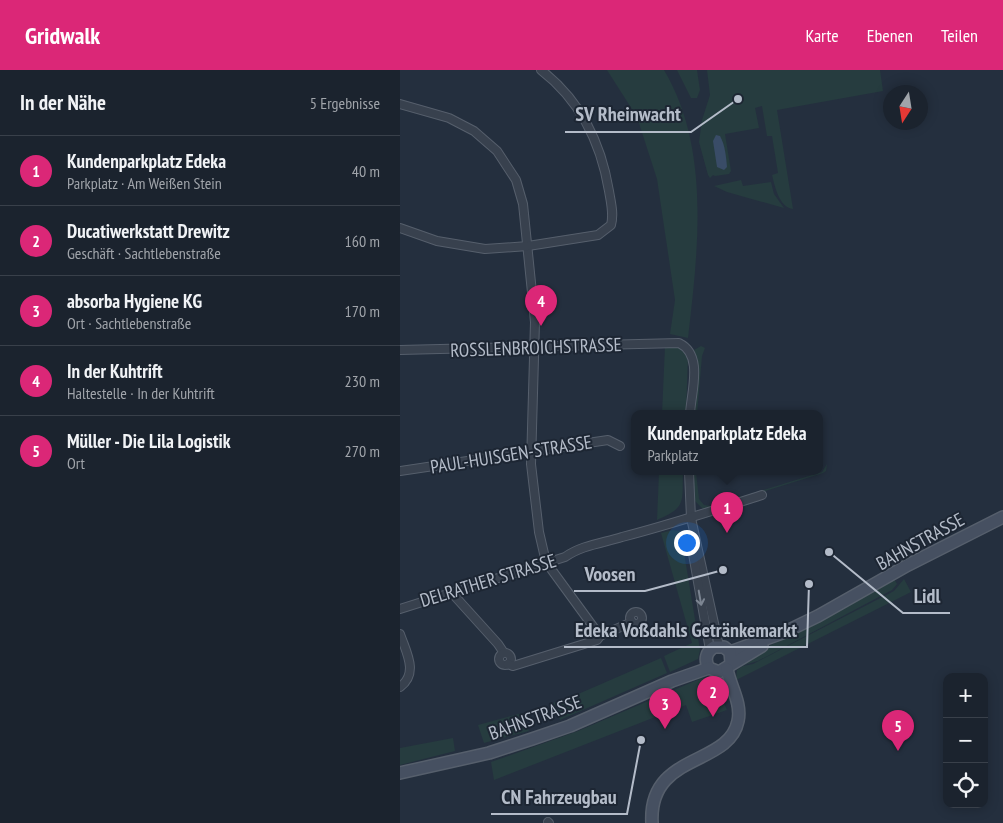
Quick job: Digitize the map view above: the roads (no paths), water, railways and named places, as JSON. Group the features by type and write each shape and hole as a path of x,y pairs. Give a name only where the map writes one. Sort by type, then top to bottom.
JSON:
{"street":[{"path":"400,228 462,246 485,249 528,246 598,235 610,225 613,218 605,165 586,121 570,98 541,70"},
{"path":"400,104 449,118 474,131 497,151 516,180 523,204 536,347 531,464 539,532 546,562 600,636"},
{"name":"ROSSLENBROICHSTRASSE","path":"400,350 672,342 686,346 693,359 690,410"},
{"name":"PAUL-HUISGEN-STRASSE","path":"400,471 608,440 620,446"},
{"path":"652,823 654,803 664,782 683,766 721,746 732,736 739,719 736,702 719,660 691,518 689,475"},
{"name":"DELRATHER STRASSE","path":"400,609 546,562 606,540 691,518 762,495"},
{"name":"BAHNSTRASSE","path":"400,773 489,753 570,726 844,603 908,565 1003,516"},
{"path":"451,592 504,653 511,657 508,664 513,666 597,640 600,636 632,622"},
{"path":"400,634 411,670 410,676 400,687"}],"water":[{"path":"716,135 720,136 726,155 727,167 724,170 717,167 713,141"}],"place":[{"name":"SV Rheinwacht","path":"738,99"},
{"name":"In der Kuhtrift","path":"541,326"},
{"name":"Kundenparkplatz Edeka","path":"727,533"},
{"name":"Lidl","path":"829,552"},
{"name":"Voosen","path":"723,570"},
{"name":"Edeka Voßdahls Getränkemarkt","path":"809,584"},
{"name":"Ducatiwerkstatt Drewitz","path":"713,717"},
{"name":"absorba Hygiene KG","path":"665,729"},
{"name":"CN Fahrzeugbau","path":"641,740"},
{"name":"Müller - Die Lila Logistik","path":"898,751"}]}
